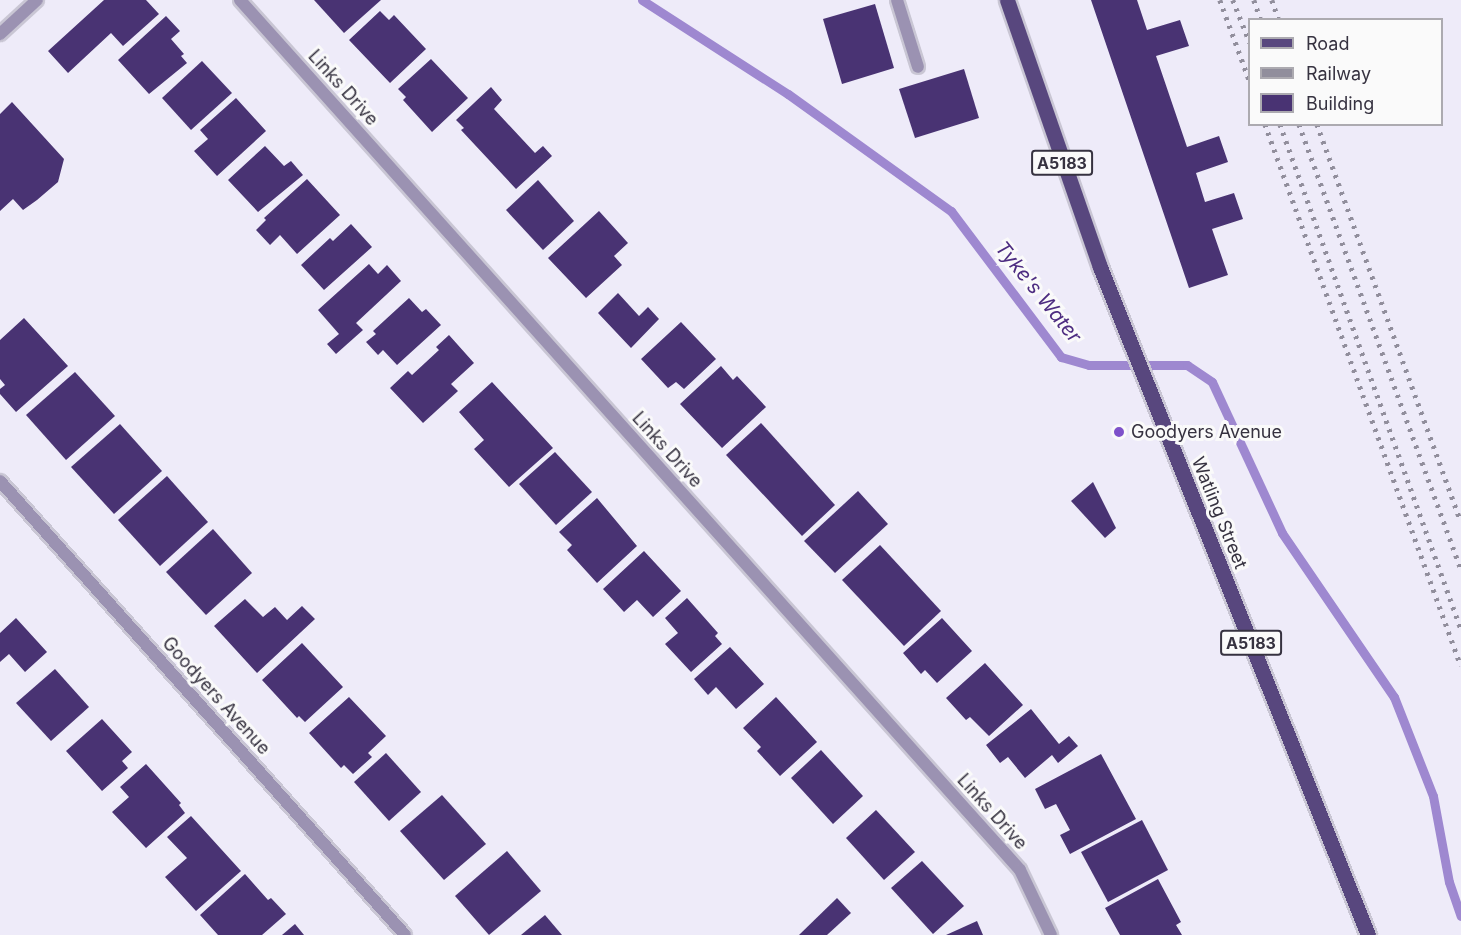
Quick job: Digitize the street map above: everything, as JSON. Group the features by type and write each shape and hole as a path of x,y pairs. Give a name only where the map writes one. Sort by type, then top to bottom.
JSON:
{"main road":[{"name":"Watling Street","path":"1007,0 1059,155 1122,323 1368,935"}],"street":[{"path":"0,34 37,0"},
{"name":"Links Drive","path":"240,0 1020,870 1052,935"},
{"path":"897,0 918,67"},
{"name":"Goodyers Avenue","path":"0,481 405,935"}],"building":[{"path":"104,0 146,0 159,14 123,46 111,33 68,73 48,51"},
{"path":"314,0 381,0 344,33"},
{"path":"1091,0 1137,0 1147,30 1180,20 1189,46 1156,56 1187,147 1219,136 1228,162 1196,173 1205,202 1234,193 1243,219 1212,229 1228,275 1189,288"},
{"path":"875,4 894,68 842,84 823,19"},
{"path":"380,11 389,20 394,15 426,49 390,83 349,40"},
{"path":"166,16 180,31 171,39 184,54 181,56 187,63 149,94 118,60"},
{"path":"431,59 468,98 432,132 403,100 406,97 398,89"},
{"path":"202,61 232,93 191,130 162,98"},
{"path":"964,69 979,118 915,138 899,89"},
{"path":"491,87 502,100 494,109 535,153 543,146 552,156 516,189 461,130 464,128 456,120"},
{"path":"236,98 266,131 217,176 194,151 208,139 200,130"},
{"path":"12,102 64,159 58,182 37,200 23,210 13,199 0,211 0,114"},
{"path":"265,146 284,166 291,161 303,175 258,212 228,180"},
{"path":"307,179 340,215 297,254 280,235 270,245 256,230 266,220 264,218"},
{"path":"538,180 574,221 543,250 506,210"},
{"path":"599,211 628,243 614,256 622,265 586,298 548,258"},
{"path":"351,224 372,247 324,290 301,265 330,238 333,241"},
{"path":"369,264 378,274 387,265 401,281 356,323 363,330 336,354 327,344 339,334 318,310"},
{"path":"618,293 639,316 648,307 659,319 631,348 598,313"},
{"path":"409,298 422,312 426,309 441,325 397,365 383,350 378,355 366,342 376,334 373,331"},
{"path":"24,318 68,366 16,412 0,394 0,389 5,385 0,379 0,340"},
{"path":"681,322 716,359 684,389 676,382 668,388 641,359"},
{"path":"449,335 474,363 451,384 458,391 423,423 390,388 408,371 412,375 439,350 436,347"},
{"path":"721,366 733,380 737,376 766,407 722,448 680,404"},
{"path":"75,372 115,416 66,460 26,415"},
{"path":"492,382 553,448 509,487 474,449 484,440 459,412"},
{"path":"761,423 835,505 802,536 726,455"},
{"path":"120,424 162,471 114,514 71,467"},
{"path":"555,452 592,492 556,525 519,484"},
{"path":"167,476 208,522 160,566 118,520"},
{"path":"1093,482 1116,528 1105,538 1071,501"},
{"path":"858,491 888,524 835,573 804,541"},
{"path":"597,498 637,546 597,583 567,550 572,545 559,532"},
{"path":"213,529 252,573 206,615 166,572"},
{"path":"880,545 941,611 904,646 842,580"},
{"path":"644,551 681,591 653,617 637,600 624,612 603,589"},
{"path":"687,598 718,633 715,636 722,644 691,672 665,644 678,633 665,618"},
{"path":"245,599 263,617 275,607 287,620 302,606 315,619 257,673 214,626"},
{"path":"16,618 47,652 25,672 9,654 0,662 0,633"},
{"path":"942,618 972,651 937,683 925,670 921,674 903,653"},
{"path":"302,643 343,687 305,722 299,716 297,718 262,680"},
{"path":"730,647 764,684 736,709 716,687 708,695 694,679"},
{"path":"985,663 1023,705 989,736 970,717 966,720 946,698"},
{"path":"55,669 89,707 51,741 16,703"},
{"path":"349,697 386,736 368,753 372,757 353,774 344,765 341,768 309,733"},
{"path":"776,697 817,742 780,776 757,751 761,747 743,728"},
{"path":"1031,709 1059,744 1069,736 1078,746 1058,763 1052,755 1025,778 1008,757 1000,763 986,745"},
{"path":"102,719 132,752 122,761 128,768 102,791 66,751"},
{"path":"821,750 863,796 833,824 791,778"},
{"path":"386,753 421,792 389,821 354,782"},
{"path":"1101,754 1136,819 1070,854 1060,835 1070,830 1056,804 1045,809 1035,789"},
{"path":"146,764 181,803 179,805 185,813 146,848 112,812 129,797 120,787"},
{"path":"442,795 486,844 444,880 400,831"},
{"path":"876,810 915,852 884,880 846,838"},
{"path":"191,816 241,871 196,911 165,877 187,858 167,837"},
{"path":"1142,820 1168,870 1108,902 1081,852"},
{"path":"507,851 541,891 489,935 455,896"},
{"path":"922,861 964,906 933,934 891,888"},
{"path":"245,874 268,900 271,898 286,914 262,935 218,935 200,915"},
{"path":"1158,879 1181,922 1176,925 1182,935 1120,935 1105,908"},
{"path":"837,898 851,913 827,935 799,935"},
{"path":"545,915 562,935 521,935"},
{"path":"977,921 983,935 946,935"},
{"path":"295,924 304,935 282,935"}],"waterway":[{"name":"Tyke's Water","path":"642,0 788,94 951,211 1061,357 1089,365 1187,365 1212,382 1282,533 1394,697 1433,796 1449,882 1461,916"}],"railway":[{"path":"1220,0 1248,77"},
{"path":"1233,0 1248,38"},
{"path":"1254,0 1260,18"},
{"path":"1272,0 1278,18"},
{"path":"1266,126 1461,666"},
{"path":"1281,126 1461,629"},
{"path":"1300,126 1461,569"},
{"path":"1318,126 1461,521"}],"place":[{"name":"Goodyers Avenue","path":"1119,432"}]}
